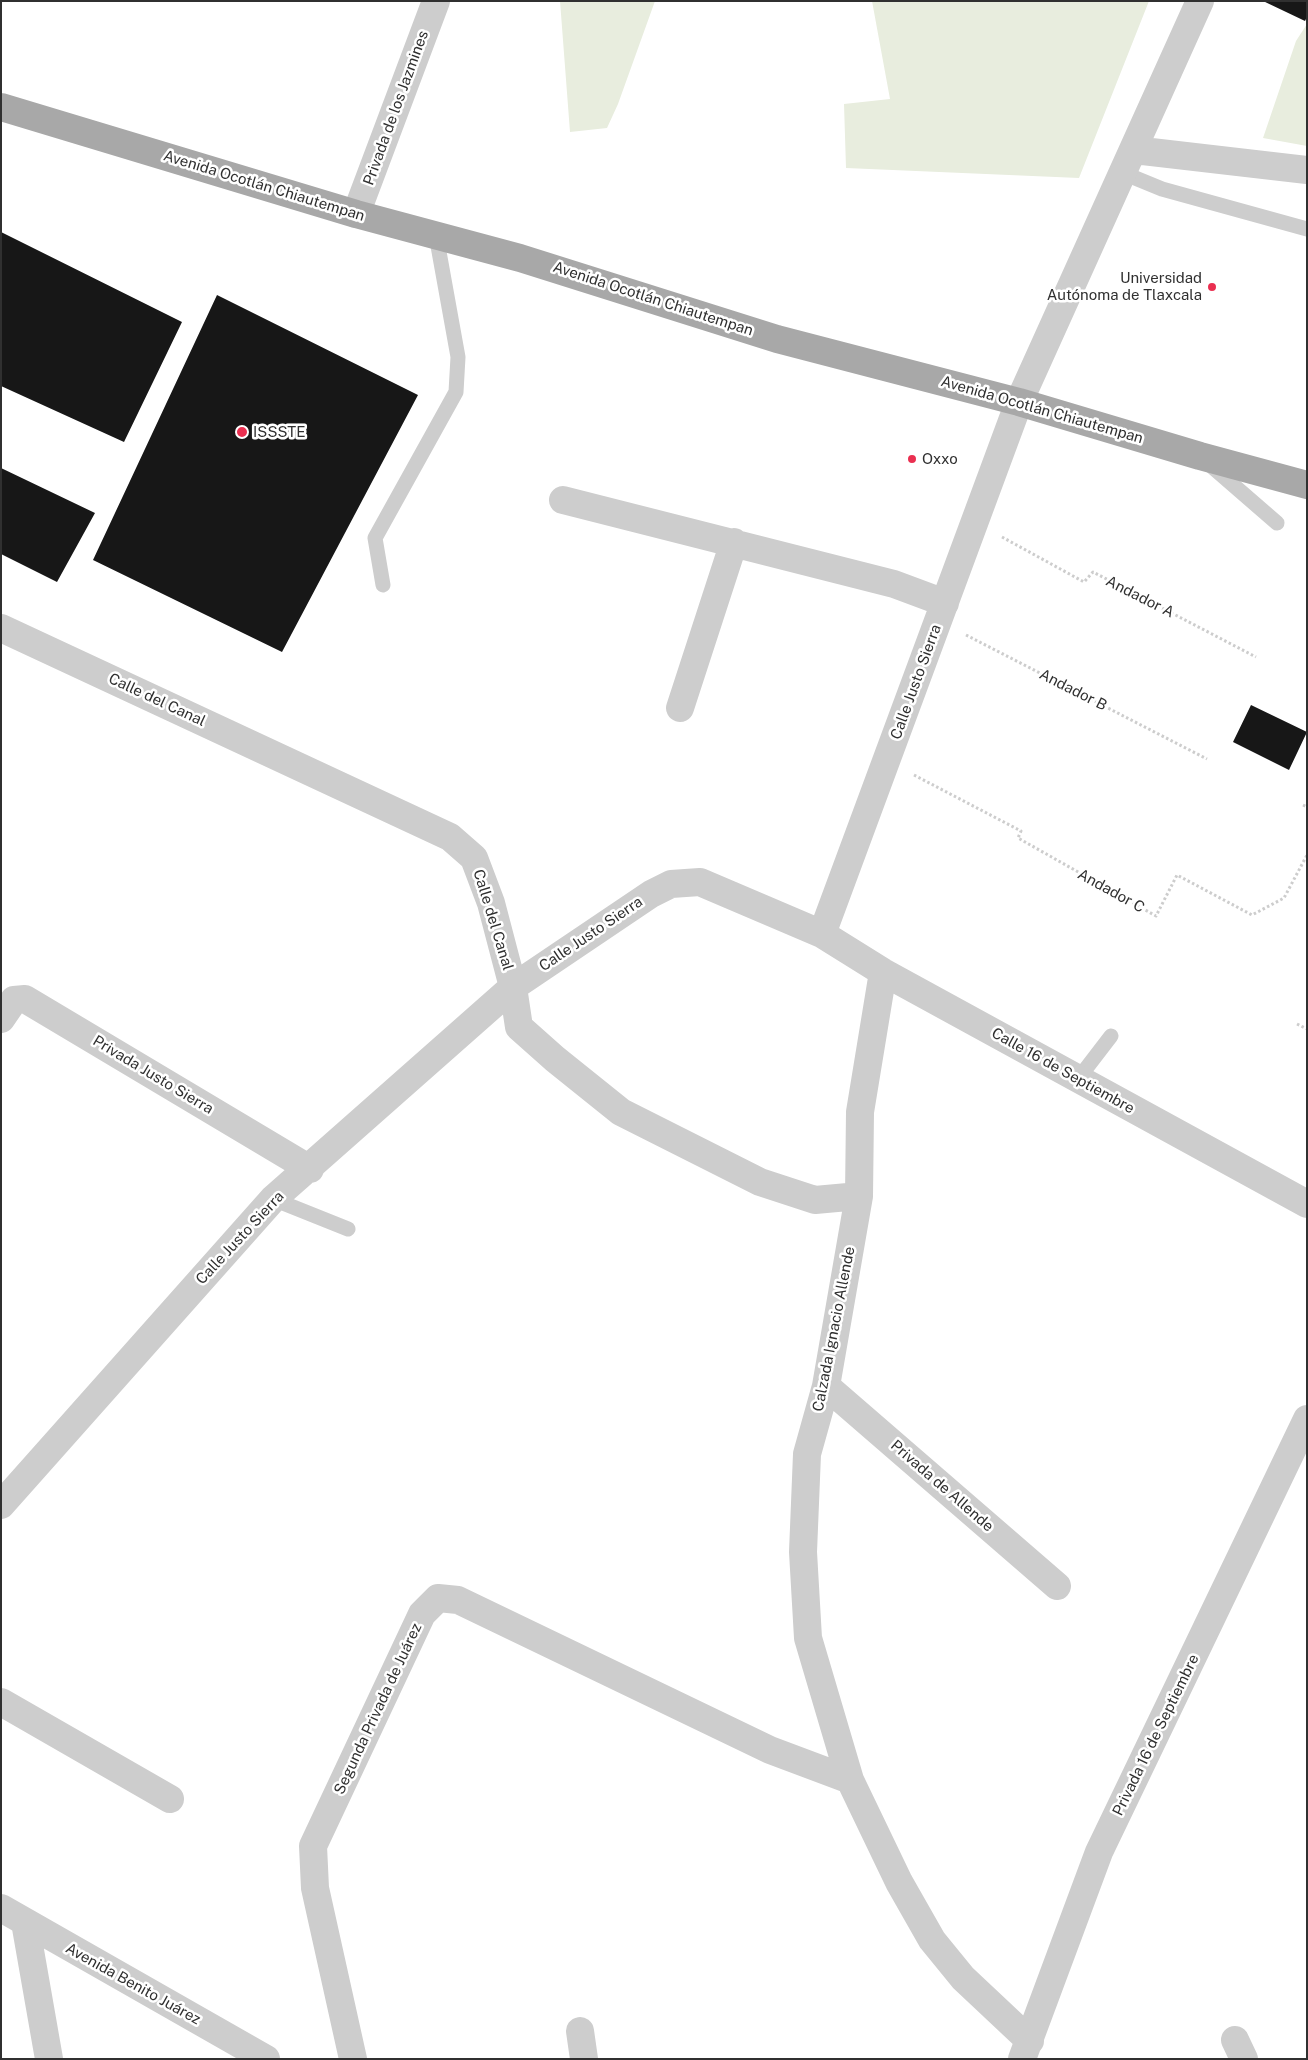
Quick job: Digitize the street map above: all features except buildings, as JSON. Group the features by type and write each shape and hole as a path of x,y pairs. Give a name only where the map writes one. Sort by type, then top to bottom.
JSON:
{"main road":[{"name":"Avenida Ocotlán Chiautempan","path":"1,107 356,214 597,281 777,338 1019,402 1200,456 1307,485"}],"street":[{"name":"Privada de los Jazmines","path":"356,214 436,1"},
{"name":"Calle Justo Sierra","path":"1,1505 273,1199 310,1169 513,987 651,894 671,884 700,882 822,934 1019,402 1200,1"},
{"path":"1128,161 1307,170"},
{"path":"562,500 894,584 942,613"},
{"path":"680,708 734,542"},
{"name":"Calle del Canal","path":"1,628 450,836 474,858 491,903 513,987 519,1027 555,1059 621,1112 760,1182 815,1200 859,1196"},
{"name":"Calle 16 de Septiembre","path":"822,934 883,972 1307,1204"},
{"name":"Calzada Ignacio Allende","path":"883,972 860,1112 859,1196 826,1386 808,1454 803,1552 808,1638 850,1780 899,1882 932,1940 1026,2050"},
{"name":"Privada Justo Sierra","path":"1,1019 14,1000 25,999 310,1169"},
{"name":"Privada de Allende","path":"826,1386 1057,1586"},
{"name":"Privada 16 de Septiembre","path":"1026,2050 1099,1852 1307,1419"},
{"name":"Segunda Privada de Juárez","path":"352,2059 315,1888 313,1846 422,1614 438,1598 458,1600 770,1750 850,1780"},
{"path":"1,1702 170,1798"},
{"name":"Avenida Benito Juárez","path":"1,1908 266,2059"},
{"path":"25,1922 49,2059"},
{"path":"580,2031 584,2059"}],"lane":[{"path":"1128,161 1162,189 1307,229"},
{"path":"383,585 375,538 456,392 458,357 436,236"},
{"path":"1200,456 1277,523"},
{"path":"1078,1079 1110,1036"},
{"path":"273,1199 348,1229"}],"path":[{"name":"Andador A","path":"975,523 1084,582 1093,572 1256,657"},
{"name":"Andador B","path":"942,613 1207,759"},
{"name":"Andador C","path":"886,761 1021,831 1018,838 1156,916 1177,875 1252,915 1284,898 1307,855"},
{"path":"1297,1024 1307,1029"}],"shaded area":[{"path":"560,1 655,1 618,104 607,128 570,132"},
{"path":"872,1 1149,1 1079,178 846,168 844,104 890,99"},
{"path":"1307,24 1307,146 1263,138 1296,41"}],"place":[{"name":"Universidad Autónoma de Tlaxcala","path":"1212,287"},
{"name":"ISSSTE","path":"242,432"},
{"name":"Oxxo","path":"912,459"}]}
